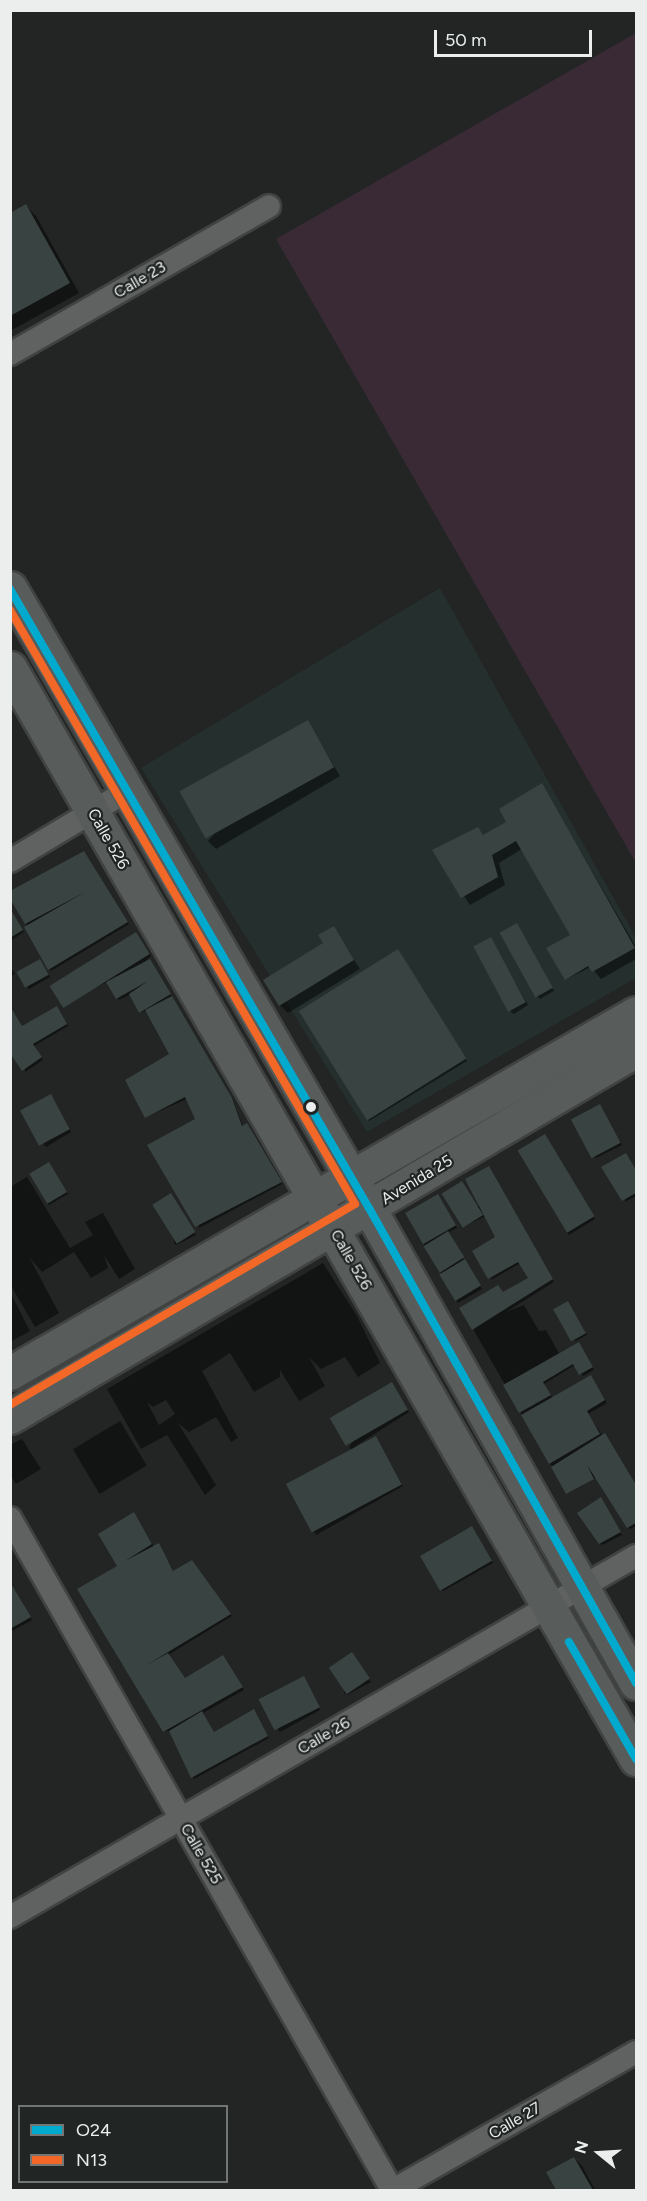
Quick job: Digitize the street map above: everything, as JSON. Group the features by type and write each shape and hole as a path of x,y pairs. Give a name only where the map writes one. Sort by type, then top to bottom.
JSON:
{"main road":[{"path":"10,588 350,1179 369,1208 636,1683"},
{"name":"Calle 526","path":"10,668 335,1230 636,1759"},
{"name":"Avenida 25","path":"10,1373 636,1013"},
{"name":"Avenida 25","path":"10,1417 335,1230 636,1050"}],"street":[{"name":"Calle 23","path":"10,354 269,206"},
{"path":"10,861 94,813 127,791"},
{"name":"Calle 525","path":"10,1518 393,2190"},
{"name":"Calle 26","path":"10,1917 636,1556"},
{"name":"Calle 27","path":"393,2190 636,2052"}],"shaded area":[{"path":"636,33 636,863 276,239"},
{"path":"440,588 636,938 636,978 367,1132 141,768"}],"building":[{"path":"26,204 70,283 10,316 10,213"},
{"path":"308,720 334,767 206,838 179,791"},
{"path":"542,783 635,948 592,972 588,966 565,980 546,948 570,935 516,841 492,855 498,877 461,898 432,850 478,827 483,835 506,822 499,809"},
{"path":"84,851 128,922 48,970 24,927 85,892 25,924 10,899 10,891"},
{"path":"10,908 23,930 10,938"},
{"path":"517,923 553,988 535,997 500,933"},
{"path":"334,926 354,960 279,1006 263,980 323,943 318,935"},
{"path":"136,932 150,954 63,1008 49,986"},
{"path":"491,937 526,1002 508,1012 473,946"},
{"path":"398,949 466,1058 367,1120 299,1011"},
{"path":"40,959 49,975 25,988 16,972"},
{"path":"150,959 171,994 139,1013 129,994 148,981 116,999 106,982"},
{"path":"172,996 232,1098 242,1126 247,1123 282,1182 195,1227 147,1145 195,1119 185,1097 145,1118 125,1080 169,1054 145,1010"},
{"path":"10,1006 22,1026 57,1006 67,1024 33,1044 42,1057 22,1071 10,1053"},
{"path":"51,1094 70,1129 39,1146 20,1110"},
{"path":"600,1104 621,1143 592,1158 571,1119"},
{"path":"545,1134 594,1216 567,1233 518,1150"},
{"path":"626,1153 636,1170 636,1193 622,1201 601,1167"},
{"path":"49,1162 67,1192 47,1204 29,1174"},
{"path":"489,1166 553,1279 472,1330 459,1308 498,1285 503,1292 528,1278 518,1262 488,1279 472,1251 495,1237 465,1179"},
{"path":"462,1181 483,1215 463,1228 442,1194"},
{"path":"171,1193 195,1232 177,1244 152,1205"},
{"path":"438,1194 456,1225 423,1244 405,1213"},
{"path":"448,1231 464,1257 440,1273 423,1246"},
{"path":"465,1259 481,1286 455,1301 439,1274"},
{"path":"568,1301 586,1333 571,1342 553,1309"},
{"path":"579,1342 593,1367 579,1375 573,1364 543,1382 551,1395 519,1413 503,1385"},
{"path":"591,1375 605,1400 587,1411 600,1434 549,1464 521,1415"},
{"path":"392,1382 408,1410 346,1446 330,1418"},
{"path":"605,1433 636,1485 636,1523 627,1528 587,1465 594,1479 566,1494 551,1467"},
{"path":"376,1436 402,1485 312,1532 286,1484"},
{"path":"601,1497 621,1532 599,1544 577,1513"},
{"path":"134,1512 152,1544 125,1561 159,1543 173,1571 192,1560 231,1614 145,1666 168,1653 185,1678 223,1655 243,1687 163,1732 77,1589 117,1566 98,1534"},
{"path":"472,1526 492,1561 440,1591 420,1556"},
{"path":"10,1582 31,1617 10,1629"},
{"path":"352,1652 370,1679 347,1694 329,1668"},
{"path":"304,1676 320,1707 274,1730 259,1699"},
{"path":"254,1709 268,1736 191,1778 169,1731 202,1711 214,1732"},
{"path":"574,2157 593,2190 556,2190 546,2172"}],"transit line":[{"name":"O24","path":"10,589 369,1208 636,1683"},
{"name":"N13","path":"10,610 355,1204 10,1405"},
{"name":"O24","path":"569,1642 636,1759"}]}
